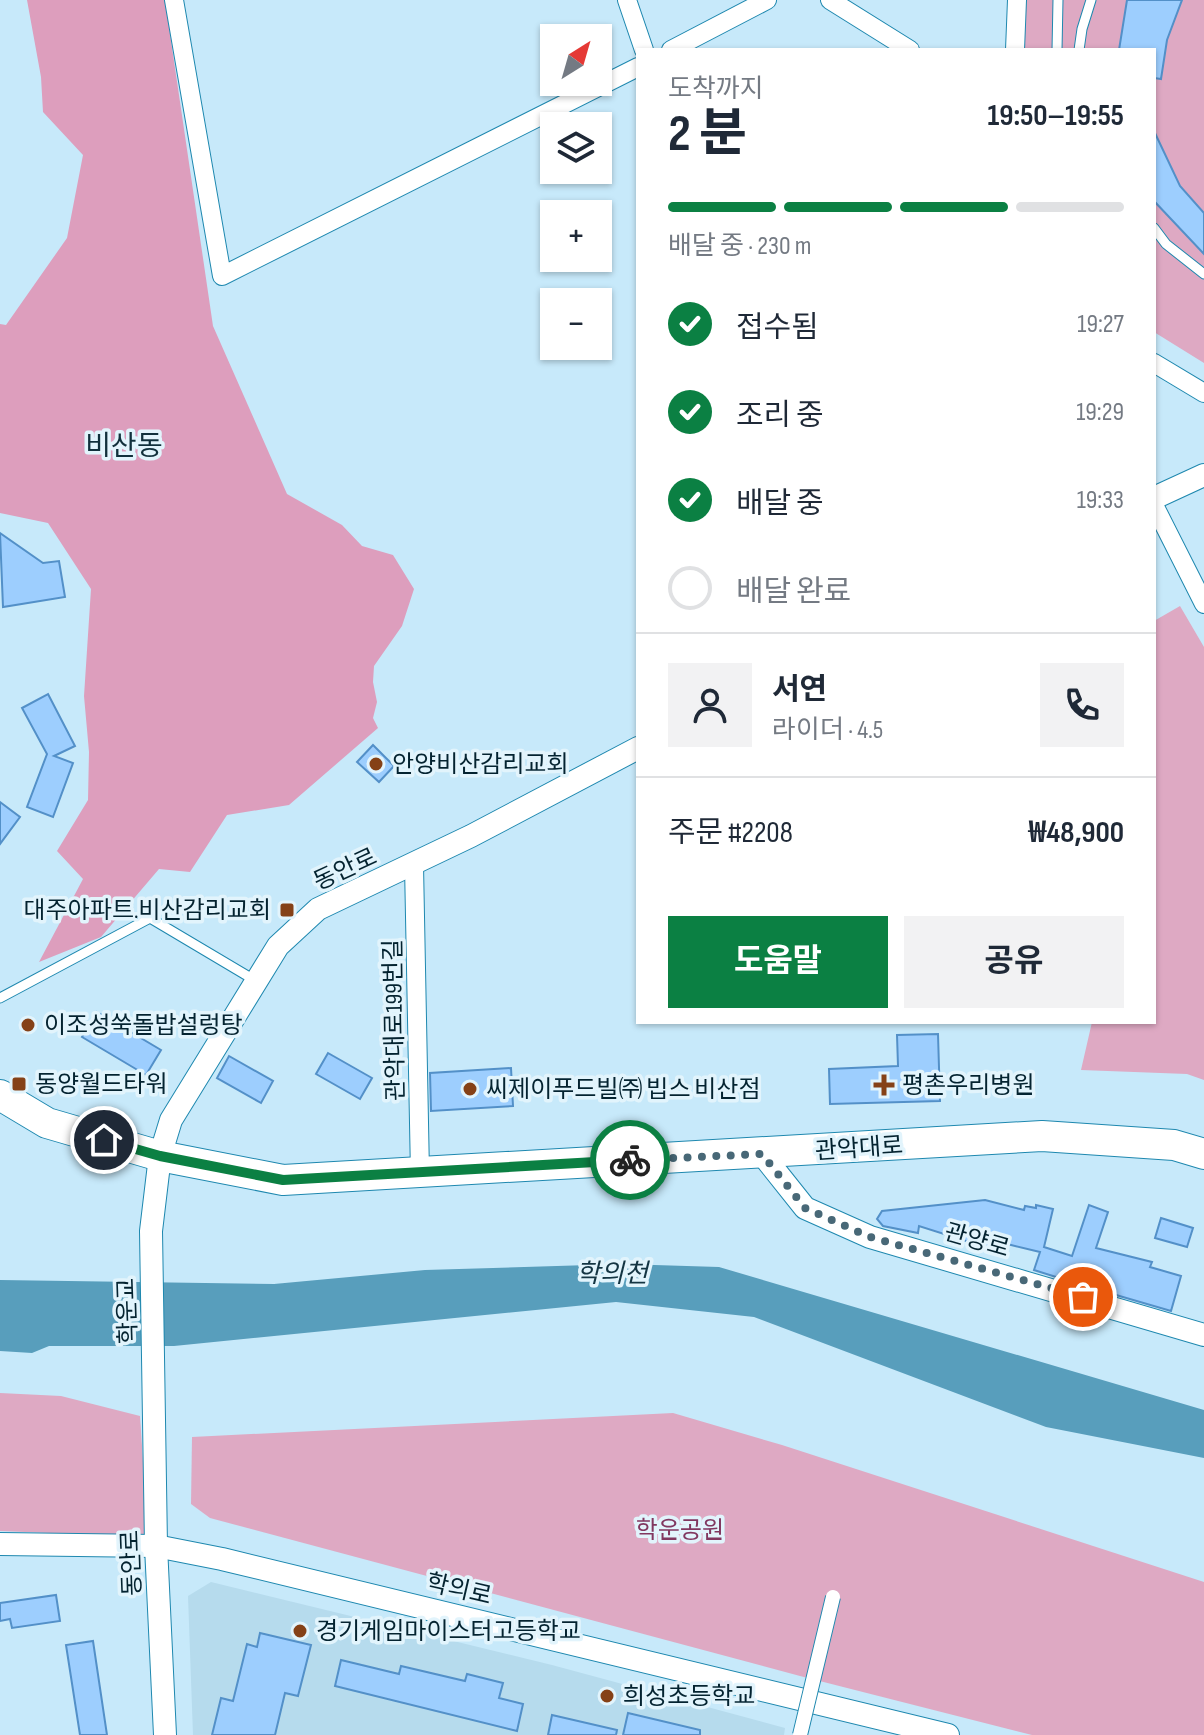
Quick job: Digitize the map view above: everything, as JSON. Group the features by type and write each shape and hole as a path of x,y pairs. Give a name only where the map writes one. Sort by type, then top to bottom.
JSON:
{"main road":[{"name":"관악대로","path":"0,1095 47,1123 160,1156 283,1180 1042,1136 1174,1145 1204,1154"}],"street":[{"path":"174,0 222,276 636,68"},
{"path":"627,0 643,48"},
{"path":"675,48 767,0"},
{"path":"830,0 907,48"},
{"path":"1015,48 1017,0"},
{"path":"1156,364 1204,393"},
{"path":"1156,497 1204,475"},
{"path":"1156,509 1204,604"},
{"name":"동안로","path":"151,1231 160,1156 171,1120 278,946 318,909 414,865 636,749"},
{"name":"관악대로199번길","path":"414,865 420,1174"},
{"name":"관양로","path":"762,1154 805,1208 870,1237 1195,1332"},
{"name":"학운교","path":"151,1231 155,1390"},
{"path":"1195,1332 1204,1348"},
{"name":"동안로","path":"155,1390 156,1546 165,1735"},
{"name":"학의로","path":"0,1544 156,1546 248,1565 948,1735"},
{"path":"800,1735 833,1597"}],"lane":[{"path":"1057,48 1058,0"},
{"path":"1079,48 1091,0"},
{"path":"1156,231 1166,244 1204,274"},
{"path":"0,998 150,918 256,981"}],"shaded area":[{"path":"27,0 165,0 213,326 287,494 342,525 362,546 393,555 414,589 402,626 374,666 377,702 373,718 378,728 289,805 227,815 190,872 159,869 101,937 39,962 83,879 57,851 88,800 89,752 84,696 91,589 48,523 0,513 0,324 6,325 67,238 83,155 43,112 41,77"},
{"name":"경기게임마이스터고등학교","path":"211,1582 552,1665 785,1728 784,1735 193,1735 188,1596"}],"green space":[{"path":"1022,0 1204,0 1204,363 1156,333 1156,48 1020,48"},
{"path":"1180,606 1204,647 1204,1080 1187,1074 1081,1070 1092,1024 1156,1024 1156,620"},
{"path":"0,1393 61,1396 140,1416 148,1537 0,1531"},
{"name":"학운공원","path":"673,1413 782,1445 1204,1582 1204,1735 1032,1735 210,1518 191,1504 192,1437"}],"water":[{"name":"학의천","path":"622,1264 719,1267 1204,1410 1204,1458 1046,1427 754,1317 616,1302 174,1346 49,1346 32,1353 0,1351 0,1280 274,1284 425,1270"}],"building":[{"path":"1127,0 1182,0 1167,40 1161,79 1156,78 1156,48 1119,48"},
{"path":"1156,135 1180,186 1204,213 1204,254 1156,203"},
{"path":"0,533 43,563 59,561 65,597 3,607"},
{"path":"48,694 75,746 54,756 73,763 53,817 27,807 47,754 22,708"},
{"name":"안양비산감리교회","path":"373,745 394,766 379,782 357,762"},
{"path":"0,802 20,817 0,844"},
{"path":"97,1012 161,1050 146,1075 82,1037"},
{"name":"평촌우리병원","path":"938,1034 940,1101 830,1104 829,1069 898,1066 897,1035"},
{"path":"328,1053 372,1078 360,1099 316,1074"},
{"path":"229,1056 273,1081 261,1103 217,1078"},
{"path":"511,1068 513,1106 431,1111 430,1073"},
{"path":"985,1200 1024,1210 1025,1206 1036,1208 1036,1205 1053,1209 1044,1247 1072,1256 1089,1205 1108,1212 1096,1248 1152,1262 1150,1267 1181,1276 1171,1311 1092,1288 1096,1275 1075,1283 1034,1270 1040,1252 1007,1244 1004,1253 919,1226 918,1233 883,1226 877,1219 882,1211"},
{"path":"1161,1218 1193,1228 1187,1247 1155,1238"},
{"path":"56,1595 60,1621 12,1628 10,1619 0,1621 0,1603"},
{"path":"260,1633 311,1645 298,1696 285,1693 275,1735 212,1735 221,1698 233,1701 247,1644 257,1647"},
{"path":"93,1641 107,1735 80,1735 66,1645"},
{"path":"341,1660 399,1674 401,1666 465,1681 467,1674 503,1683 499,1698 523,1704 517,1731 335,1686"},
{"path":"628,1713 700,1730 700,1735 623,1735"},
{"path":"552,1715 617,1730 616,1735 548,1735"}],"way so far":[{"path":"630,1160 729,1153 762,1154 805,1208 870,1237 1083,1297"}],"place":[{"name":"안양비산감리교회","path":"376,764"},
{"name":"대주아파트.비산감리교회","path":"287,910"},
{"name":"이조성쑥돌밥설렁탕","path":"28,1025"},
{"name":"동양월드타워","path":"19,1084"},
{"name":"평촌우리병원","path":"884,1085"},
{"name":"씨제이푸드빌㈜ 빕스 비산점","path":"470,1089"},
{"name":"경기게임마이스터고등학교","path":"300,1631"},
{"name":"희성초등학교","path":"607,1696"}],"district":[{"name":"비산동","path":"124,445"}],"route":[{"path":"104,1140 160,1156 283,1180 630,1160"}]}
